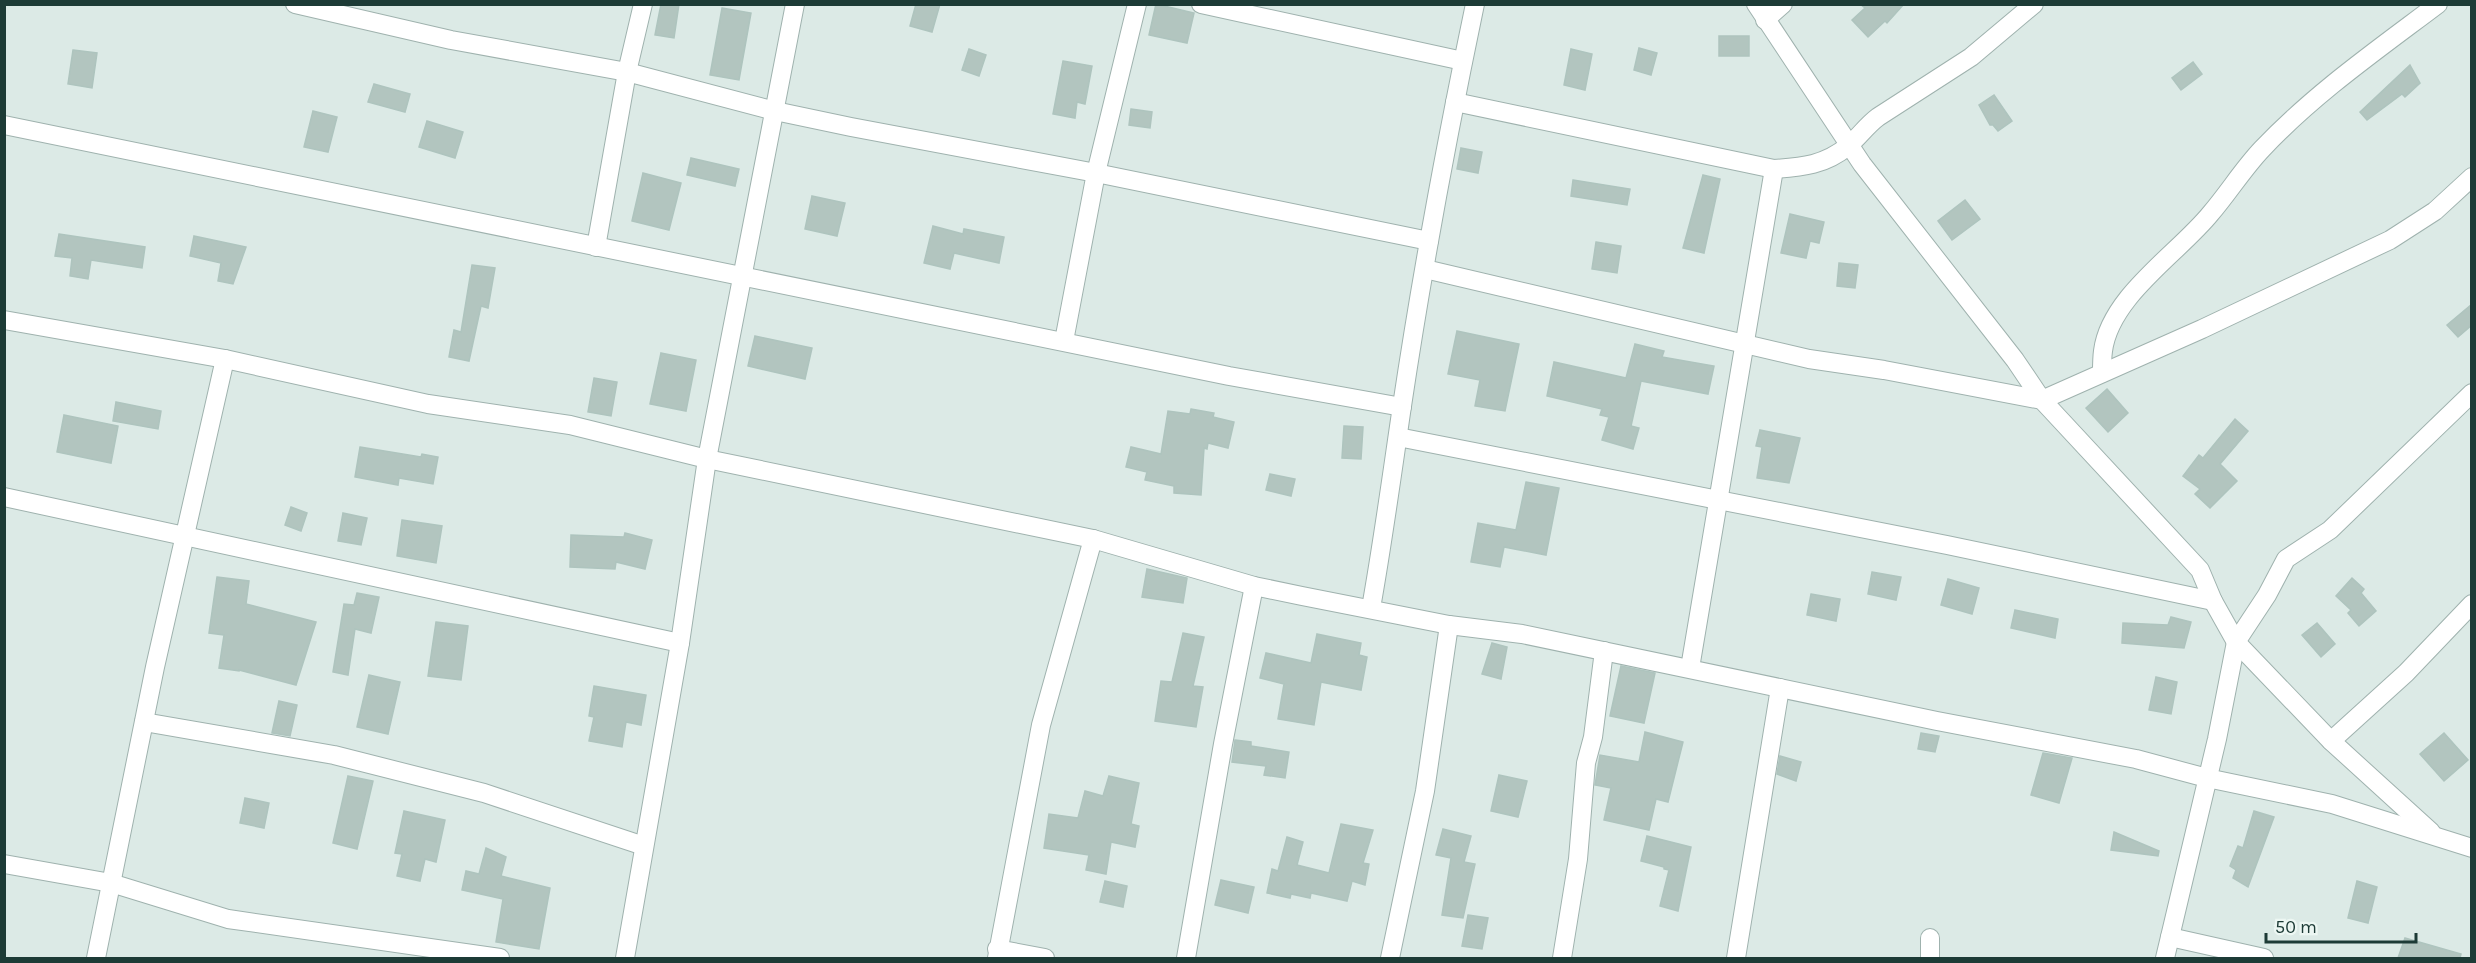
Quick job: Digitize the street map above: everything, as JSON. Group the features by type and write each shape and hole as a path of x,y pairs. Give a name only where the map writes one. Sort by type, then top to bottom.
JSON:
{"street":[{"path":"295,4 451,40 627,72 775,111 1429,241"},
{"path":"597,247 627,72 643,4"},
{"path":"625,958 680,643 707,459 795,4"},
{"path":"1064,341 1096,173 1137,4"},
{"path":"1201,4 1463,61"},
{"path":"1371,608 1390,500 1402,407 1429,241 1475,4"},
{"path":"1783,4 1761,12 1849,146 2015,360 2042,400 2200,570 2236,642 2331,741 2434,835"},
{"path":"1455,102 1774,169 1807,167 1826,162 1849,146 1864,128 1878,117 1971,57 2034,4"},
{"path":"2102,374 2103,350 2110,328 2129,297 2211,214 2261,150 2294,116 2438,4"},
{"path":"4,125 1229,376 1402,407"},
{"path":"1690,668 1774,169"},
{"path":"1425,270 1809,359 1884,370 2042,400 2213,324 2390,240 2435,211 2472,177"},
{"path":"4,320 225,360 428,404 570,425 707,459 1093,539 1254,586 1449,625 1522,634 1937,721 2136,759 2208,778 2332,804 2472,848"},
{"path":"96,958 144,722 225,360"},
{"path":"2165,958 2208,778 2236,642 2267,596 2286,559 2330,530 2472,393"},
{"path":"1398,438 1947,544 2213,600"},
{"path":"4,497 680,643"},
{"path":"1045,958 997,954 1041,725 1093,539"},
{"path":"1186,958 1222,744 1254,586"},
{"path":"2331,741 2406,673 2472,604"},
{"path":"1390,958 1425,790 1449,625"},
{"path":"1562,958 1578,859 1586,763 1593,736 1604,651"},
{"path":"1736,958 1780,688"},
{"path":"144,722 334,755 484,793 644,846"},
{"path":"4,864 111,884 228,919 500,958"},
{"path":"2170,937 2264,958"},
{"path":"1930,938 1930,958"}],"building":[{"path":"661,4 679,4 674,38 655,35"},
{"path":"916,4 940,4 932,32 910,26"},
{"path":"1156,4 1194,13 1187,43 1149,35"},
{"path":"1860,4 1904,4 1887,23 1885,21 1868,37 1852,20 1865,8"},
{"path":"722,8 751,13 739,80 710,75"},
{"path":"1719,36 1749,36 1749,56 1719,56"},
{"path":"1639,48 1657,53 1651,75 1634,70"},
{"path":"969,49 986,55 979,76 962,70"},
{"path":"1571,49 1592,54 1585,90 1564,85"},
{"path":"73,50 97,53 92,88 68,84"},
{"path":"1063,61 1092,66 1085,104 1077,102 1075,118 1053,114"},
{"path":"2193,62 2202,74 2181,90 2172,78"},
{"path":"2410,65 2420,83 2405,97 2402,94 2367,120 2360,112"},
{"path":"374,84 410,94 405,112 368,102"},
{"path":"1994,95 2012,121 1998,131 1990,125 1979,105"},
{"path":"1131,109 1152,112 1150,128 1129,125"},
{"path":"313,111 337,117 328,152 304,147"},
{"path":"427,121 463,132 455,158 419,147"},
{"path":"1461,148 1482,152 1478,173 1457,169"},
{"path":"691,158 739,169 735,186 687,175"},
{"path":"643,173 681,183 669,230 632,221"},
{"path":"1703,175 1720,179 1704,253 1683,248"},
{"path":"1573,180 1630,189 1627,205 1571,196"},
{"path":"812,196 845,203 837,236 805,229"},
{"path":"1965,200 1980,219 1952,240 1938,221"},
{"path":"1790,214 1824,222 1819,243 1810,241 1806,258 1781,253"},
{"path":"933,226 963,234 964,229 1004,237 999,263 954,253 950,269 924,263"},
{"path":"59,234 145,247 142,268 91,260 88,279 70,276 72,258 55,256"},
{"path":"194,236 246,247 233,284 218,281 221,263 190,256"},
{"path":"1596,242 1621,246 1617,273 1592,269"},
{"path":"1839,263 1858,265 1855,288 1837,286"},
{"path":"472,265 495,268 488,308 481,306 469,361 449,357 454,330 461,332"},
{"path":"2472,304 2472,325 2458,337 2447,325"},
{"path":"1457,331 1519,344 1505,411 1475,406 1480,380 1448,374"},
{"path":"755,336 812,348 805,379 748,366"},
{"path":"1635,344 1664,351 1662,357 1714,366 1708,394 1641,381 1631,426 1639,428 1633,449 1602,440 1609,417 1600,415 1602,409 1547,396 1554,362 1626,378"},
{"path":"661,353 696,360 686,411 650,404"},
{"path":"594,378 617,382 611,416 588,412"},
{"path":"2107,389 2128,413 2108,432 2086,408"},
{"path":"116,402 161,411 158,429 113,421"},
{"path":"1191,409 1214,413 1213,417 1234,422 1228,448 1208,443 1207,449 1204,448 1201,495 1174,493 1174,486 1145,480 1147,472 1126,467 1131,447 1161,454 1168,411 1190,414"},
{"path":"64,415 118,426 111,463 57,452"},
{"path":"2235,419 2248,431 2220,464 2237,481 2210,508 2195,494 2200,489 2183,476 2199,455 2203,458"},
{"path":"1344,426 1363,427 1361,459 1342,458"},
{"path":"1760,430 1800,438 1789,483 1757,478 1762,447 1756,446"},
{"path":"360,447 421,457 422,454 438,457 433,484 399,478 398,485 355,477"},
{"path":"1270,474 1295,479 1291,496 1266,490"},
{"path":"1526,482 1559,488 1546,555 1504,547 1500,567 1471,562 1478,523 1516,530"},
{"path":"291,507 307,513 301,531 285,525"},
{"path":"343,513 367,518 361,545 338,541"},
{"path":"402,520 442,526 436,563 397,556"},
{"path":"625,533 652,540 645,569 616,562 615,569 570,567 571,535 624,537"},
{"path":"1147,569 1187,578 1183,603 1142,597"},
{"path":"1872,572 1901,577 1896,600 1868,594"},
{"path":"217,577 249,581 246,604 316,622 296,685 239,670 219,668 224,635 209,633"},
{"path":"2352,578 2364,589 2361,593 2376,611 2359,626 2348,613 2351,610 2336,596"},
{"path":"1948,579 1979,588 1972,614 1941,605"},
{"path":"357,593 379,597 371,633 355,629 348,675 333,672 344,604 354,605"},
{"path":"1811,594 1840,599 1836,621 1807,615"},
{"path":"2015,610 2058,619 2055,638 2011,628"},
{"path":"2171,617 2191,622 2184,648 2122,643 2123,623 2168,625"},
{"path":"436,622 468,626 461,680 428,676"},
{"path":"2317,623 2335,644 2321,657 2302,635"},
{"path":"1183,633 1204,637 1193,686 1203,687 1196,727 1155,721 1161,681 1172,682"},
{"path":"1317,634 1361,643 1359,655 1367,657 1361,690 1321,682 1314,725 1278,719 1284,684 1260,678 1266,653 1311,663"},
{"path":"1492,643 1507,647 1501,679 1482,674"},
{"path":"1621,666 1655,673 1644,723 1610,716"},
{"path":"369,675 400,682 388,734 357,727"},
{"path":"2156,677 2177,682 2171,714 2149,710"},
{"path":"594,686 646,695 641,725 626,722 622,747 589,741 594,717 589,716"},
{"path":"279,701 297,705 290,736 272,733"},
{"path":"1645,732 1683,742 1668,802 1656,799 1649,830 1604,820 1611,788 1595,785 1600,755 1639,762"},
{"path":"1921,733 1939,736 1935,752 1918,749"},
{"path":"2444,733 2468,760 2444,781 2420,754"},
{"path":"1235,740 1251,742 1251,746 1289,752 1285,778 1264,775 1266,766 1232,762"},
{"path":"2043,753 2072,758 2059,803 2031,795"},
{"path":"1780,756 1801,762 1796,781 1777,774"},
{"path":"1499,775 1527,781 1518,817 1491,811"},
{"path":"348,776 373,781 357,849 333,843"},
{"path":"1109,776 1139,783 1131,824 1139,826 1135,847 1111,842 1106,874 1086,870 1089,855 1044,848 1049,814 1078,818 1085,791 1103,796"},
{"path":"245,798 269,803 264,828 240,823"},
{"path":"404,811 445,820 436,862 425,859 420,881 397,876 402,854 395,853"},
{"path":"2254,811 2274,817 2248,887 2233,878 2236,870 2230,866 2238,846 2243,848"},
{"path":"1341,824 1373,830 1363,863 1369,864 1365,885 1352,881 1347,901 1311,893 1310,898 1291,894 1290,898 1267,893 1272,869 1278,871 1287,837 1303,842 1297,865 1329,873"},
{"path":"1443,829 1471,836 1464,862 1475,864 1463,918 1442,915 1451,858 1436,855"},
{"path":"2114,832 2159,851 2158,856 2111,850"},
{"path":"1647,836 1691,847 1678,911 1660,906 1669,870 1641,861"},
{"path":"486,848 506,857 501,876 550,888 539,949 496,942 503,899 462,890 466,871 479,874"},
{"path":"1221,880 1254,887 1248,913 1215,905"},
{"path":"1105,881 1127,886 1123,907 1100,902"},
{"path":"2357,881 2377,887 2368,923 2348,918"},
{"path":"1468,915 1488,918 1482,949 1462,946"},
{"path":"2405,938 2461,954 2460,958 2398,958"}]}
